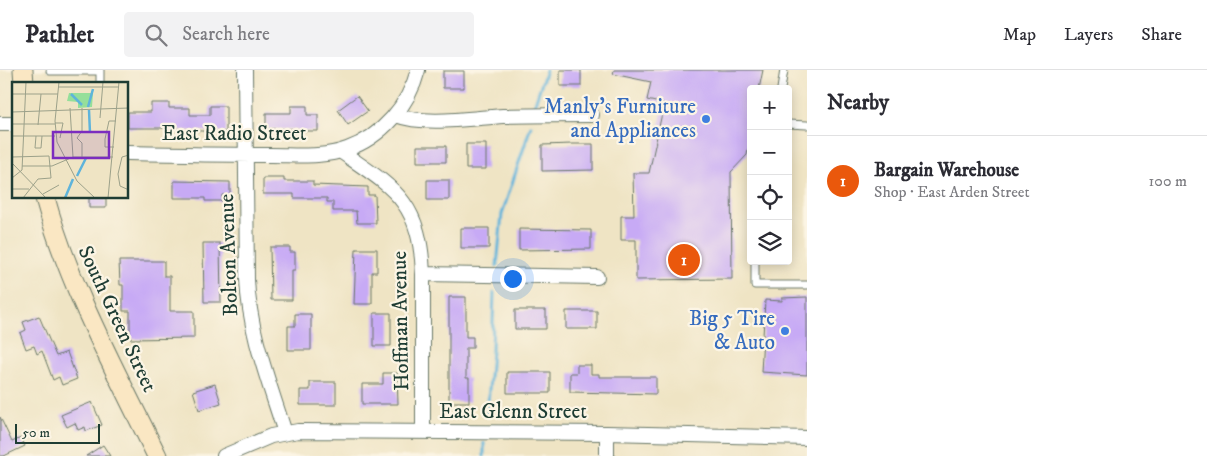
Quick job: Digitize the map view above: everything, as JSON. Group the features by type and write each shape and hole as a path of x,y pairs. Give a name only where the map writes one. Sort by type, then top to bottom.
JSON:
{"street":[{"name":"Bolton Avenue","path":"245,70 246,279 248,302 257,344 285,433"},
{"path":"340,151 366,139 396,115 404,104 418,70"},
{"path":"396,115 426,120 506,116 592,115"},
{"name":"East Radio Street","path":"129,153 317,155 340,151"},
{"name":"Hoffman Avenue","path":"340,151 390,187 405,203 419,235 422,248 423,274 423,432"},
{"name":"South Green Street","path":"44,199 78,293 157,456"},
{"path":"423,274 597,276"},
{"name":"East Glenn Street","path":"224,456 265,438 285,433 312,431 607,433 807,438"},
{"path":"607,433 607,456"}],"lane":[{"path":"50,71 100,70"},
{"path":"782,85 784,70"},
{"path":"792,124 807,125"},
{"path":"755,265 755,285 807,285"}],"building":[{"path":"560,70 581,70 581,86 560,86"},
{"path":"614,70 763,70 760,85 747,85 747,155 731,172 732,279 636,280 636,240 621,240 621,216 634,216 633,173 649,173 664,104 647,100 651,82 613,74"},
{"path":"443,71 464,71 464,88 443,88"},
{"path":"357,96 368,111 348,125 338,110"},
{"path":"151,103 169,103 169,108 190,108 190,115 210,115 210,106 226,106 226,132 177,130 177,128 129,128 129,112 151,112"},
{"path":"291,106 307,106 307,115 318,115 318,131 266,129 266,113 291,113"},
{"path":"466,144 486,144 486,169 466,169"},
{"path":"593,144 593,170 542,171 542,145"},
{"path":"417,146 446,146 446,162 417,162"},
{"path":"263,178 284,178 284,181 313,181 313,185 368,187 368,195 375,195 376,223 357,223 356,211 333,211 333,202 327,202 327,198 294,198 294,194 263,194"},
{"path":"427,180 449,180 449,200 427,200"},
{"path":"174,181 230,182 230,195 222,195 222,201 205,201 205,198 174,198"},
{"path":"89,199 106,199 106,208 89,208"},
{"path":"461,228 489,228 489,248 461,248"},
{"path":"519,229 591,230 591,249 519,250"},
{"path":"203,243 220,243 221,302 204,302"},
{"path":"270,247 290,247 290,252 295,252 295,270 292,270 292,300 271,300"},
{"path":"356,249 377,249 377,272 372,272 372,304 354,304"},
{"path":"119,261 164,261 164,276 170,276 170,311 194,311 194,338 130,339 130,311 123,311 123,285 120,285"},
{"path":"449,297 466,297 466,337 473,337 473,348 466,348 466,378 469,378 469,402 449,402"},
{"name":"Big 5 Tire & Auto","path":"807,297 807,375 761,372 765,300 782,301 782,298"},
{"path":"515,310 546,310 546,329 515,329"},
{"path":"566,311 597,311 597,329 566,329"},
{"path":"374,313 391,313 391,346 374,346"},
{"path":"295,314 311,314 311,350 288,350 288,326 295,326"},
{"path":"39,316 56,356 67,352 77,379 62,385 59,377 53,380 42,351 37,354 34,346 26,349 20,333 26,330 23,322"},
{"path":"577,365 591,365 591,374 599,374 599,377 656,377 656,394 570,392 570,373 577,373"},
{"path":"507,372 550,372 550,393 507,393"},
{"path":"383,373 397,373 398,404 362,404 362,384 383,384"},
{"path":"310,382 336,382 336,405 300,405 300,390 310,390"},
{"path":"215,384 221,403 199,410 193,391"},
{"path":"92,402 102,425 86,431 85,427 78,430 75,423 67,427 61,415"},
{"path":"0,417 12,442 21,438 25,446 4,456 0,456"},
{"path":"103,445 110,456 86,456"}],"waterway":[{"path":"534,106 546,70"},
{"path":"497,266 502,214 531,126"},
{"path":"487,416 494,293"},
{"path":"484,443 484,456"}],"place":[{"name":"Manly's Furniture and Appliances","path":"706,119"},
{"name":"Bargain Warehouse","path":"684,260"},
{"name":"Big 5 Tire & Auto","path":"785,331"}]}
